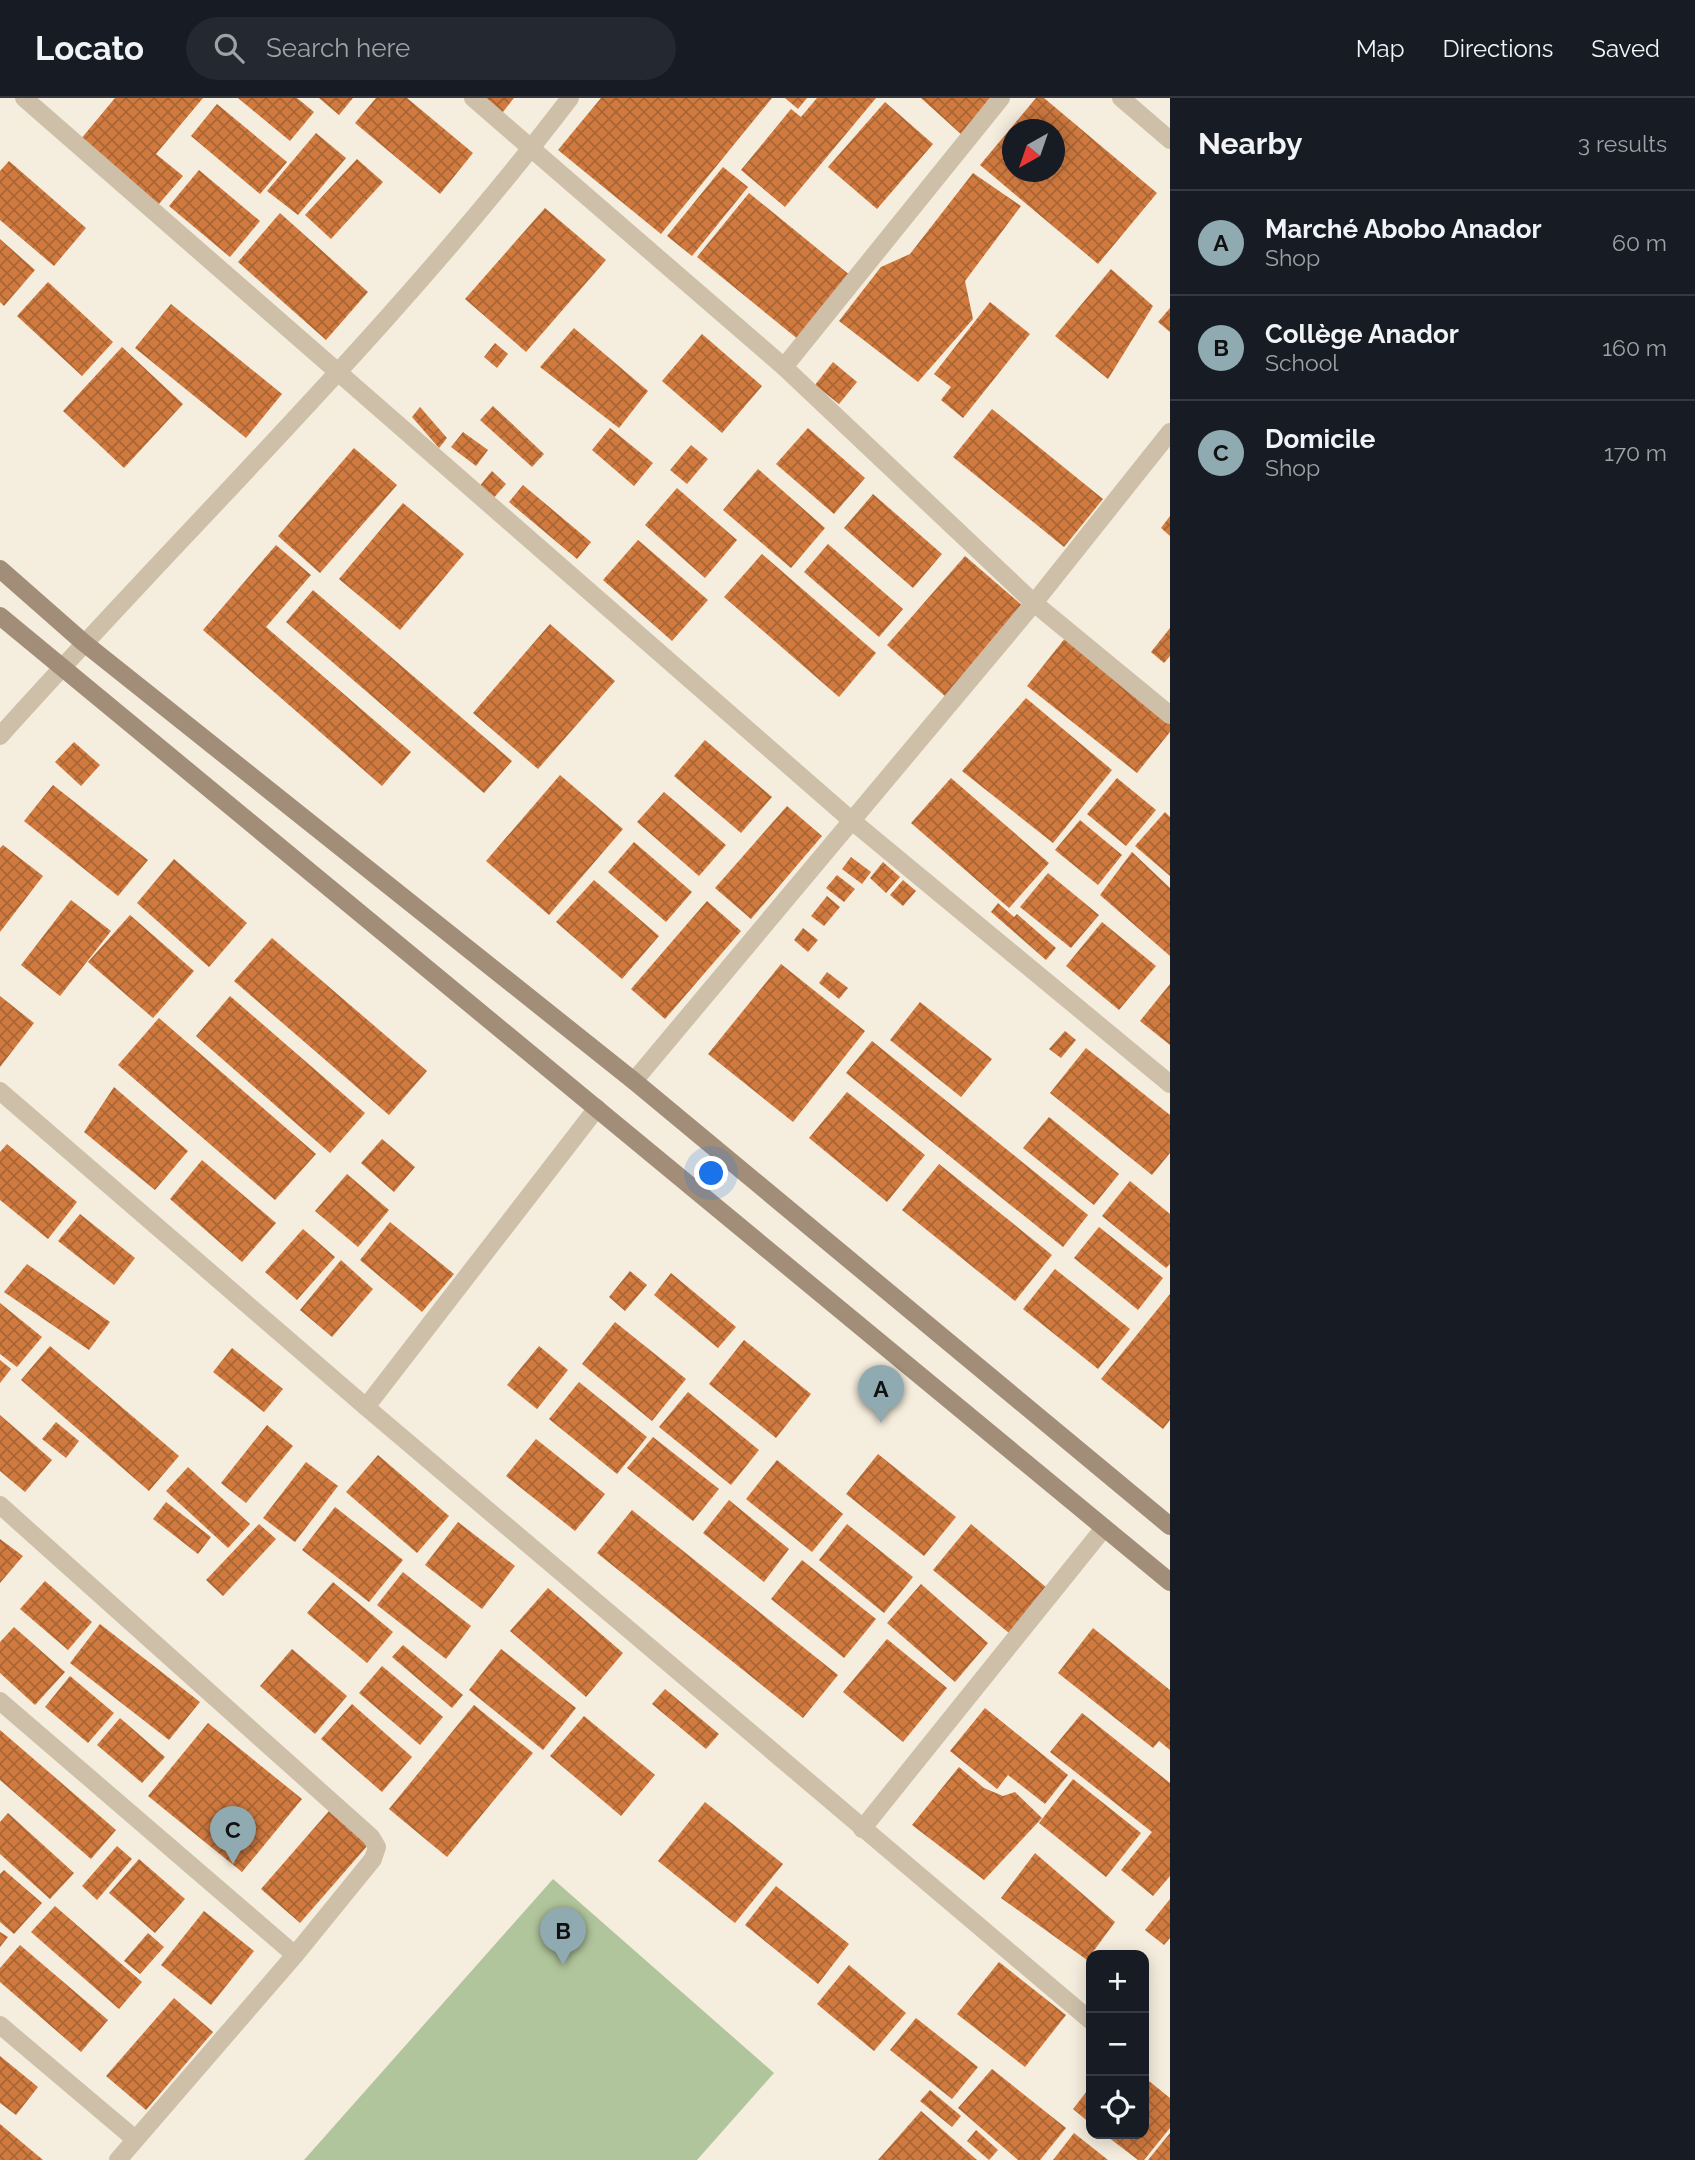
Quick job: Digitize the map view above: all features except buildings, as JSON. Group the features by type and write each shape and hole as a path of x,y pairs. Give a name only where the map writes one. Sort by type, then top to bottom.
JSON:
{"main road":[{"path":"0,569 83,642 634,1081 1170,1526"},
{"path":"0,616 1170,1582"}],"street":[{"path":"24,98 340,371 851,820 1170,1084"},
{"path":"473,98 784,368 1034,603 1170,715"},
{"path":"0,736 83,642 340,371 531,149 570,98"},
{"path":"784,368 1001,98"},
{"path":"1121,98 1170,140"},
{"path":"634,1081 1034,603 1170,432"},
{"path":"0,1091 366,1407 1086,2017"},
{"path":"366,1407 597,1108"},
{"path":"0,1505 371,1837 377,1847 373,1859 295,1955 118,2160"},
{"path":"862,1829 1104,1528"},
{"path":"0,1700 295,1955"},
{"path":"0,2025 135,2139"}],"green space":[{"path":"553,1879 774,2073 697,2160 304,2160"}],"place":[{"name":"Marché Abobo Anador","path":"881,1423"},
{"name":"Domicile","path":"233,1864"},
{"name":"Collège Anador","path":"563,1965"}]}
